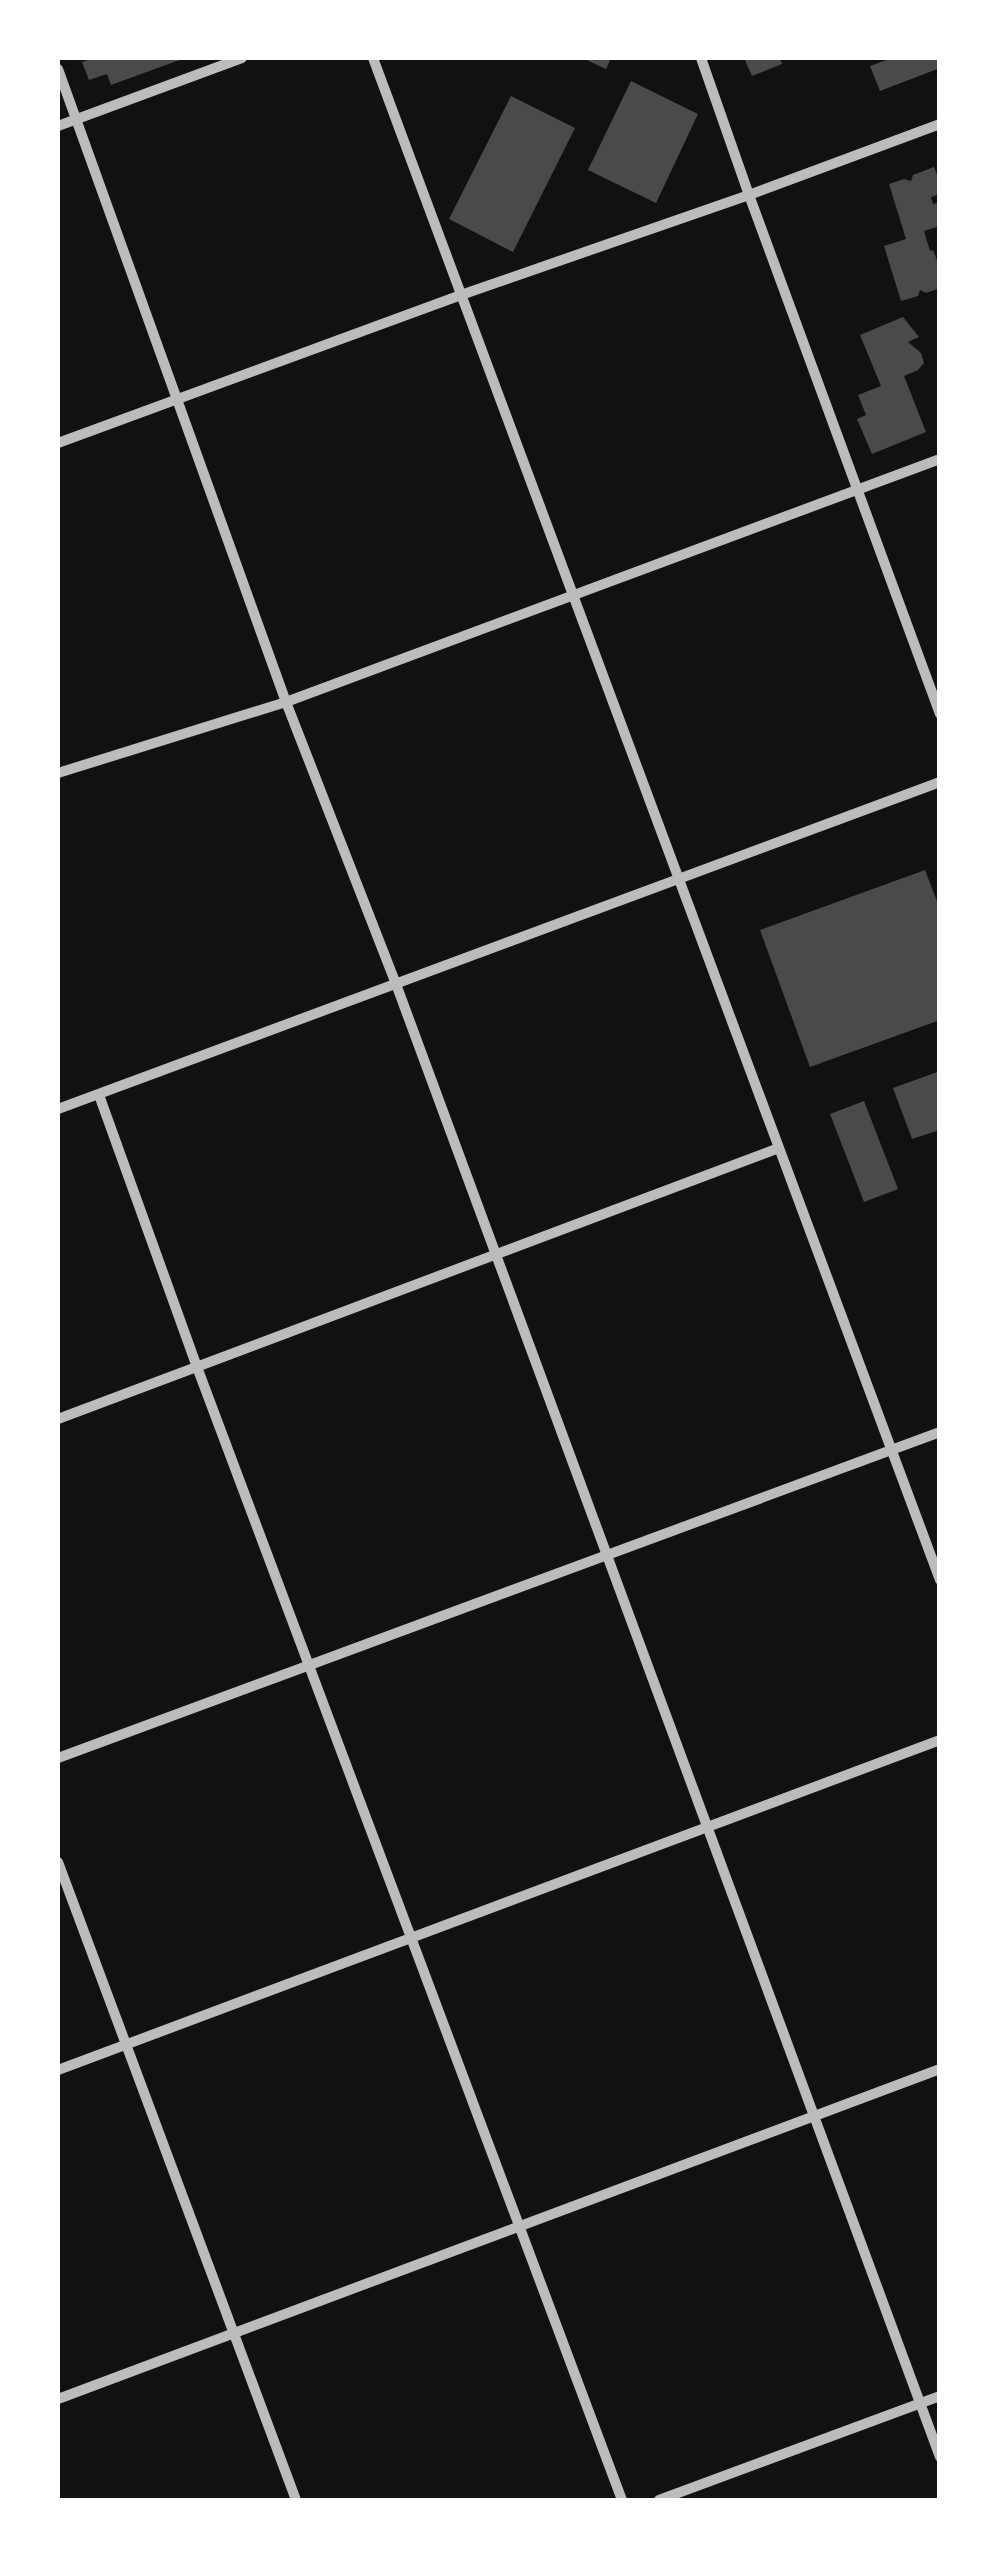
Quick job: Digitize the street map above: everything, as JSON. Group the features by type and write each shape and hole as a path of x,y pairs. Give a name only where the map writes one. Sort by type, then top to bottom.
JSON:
{"street":[{"path":"58,126 242,58"},
{"path":"372,58 940,1580"},
{"path":"701,58 940,714"},
{"path":"58,69 286,702 396,984 940,2457"},
{"path":"58,444 461,294 940,124"},
{"path":"58,773 286,702 940,459"},
{"path":"58,1109 940,782"},
{"path":"99,1095 197,1367 622,2500"},
{"path":"58,1419 779,1148"},
{"path":"58,1758 940,1432"},
{"path":"58,2070 940,1740"},
{"path":"58,1862 296,2500"},
{"path":"58,2399 940,2069"},
{"path":"660,2500 940,2396"}],"building":[{"path":"95,58 185,58 111,85 107,74 89,80 82,62"},
{"path":"582,58 611,58 606,69"},
{"path":"744,58 780,58 782,64 752,76"},
{"path":"892,58 940,58 940,68 880,91 870,66"},
{"path":"631,81 698,114 656,203 588,170"},
{"path":"511,96 575,128 513,252 449,219"},
{"path":"934,167 940,194 931,197 940,208 940,226 924,231 940,268 940,288 926,293 920,290 918,296 901,301 884,246 906,239 889,184 911,181 913,175"},
{"path":"903,317 919,337 908,342 921,353 924,363 904,376 926,432 872,454 857,419 866,415 858,395 881,386 860,335"},
{"path":"925,870 940,909 940,1020 810,1067 760,930"},
{"path":"940,1071 940,1130 912,1139 893,1088"},
{"path":"864,1101 898,1189 864,1202 830,1114"}]}
